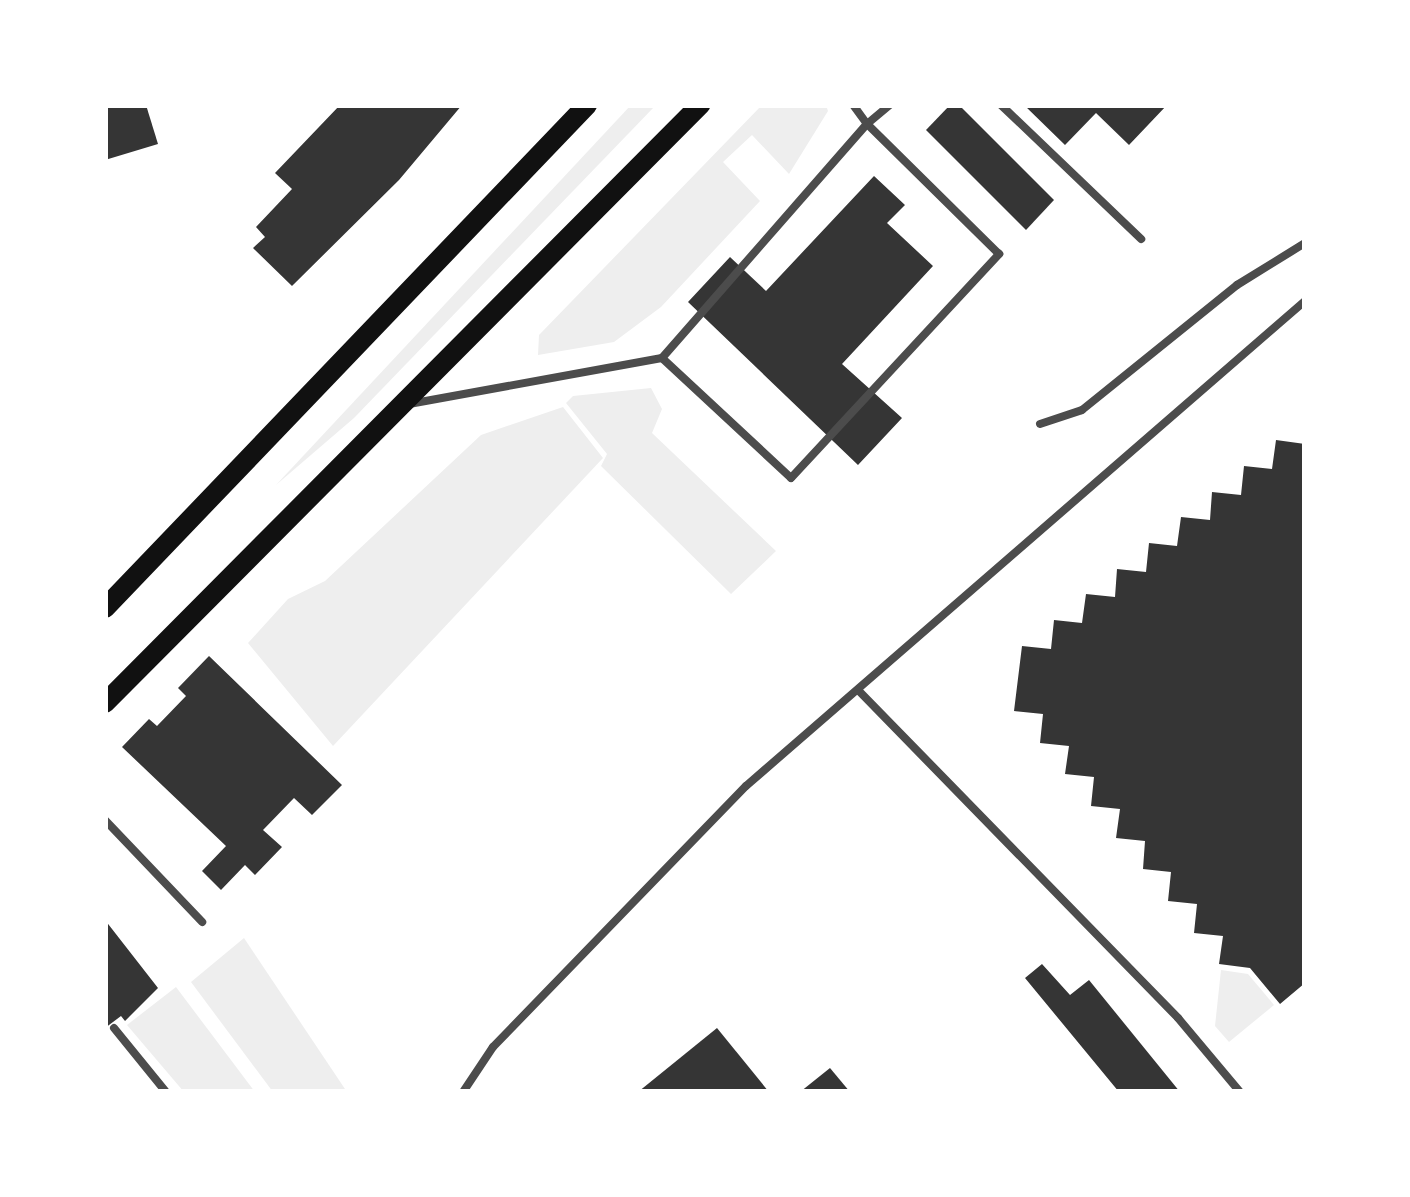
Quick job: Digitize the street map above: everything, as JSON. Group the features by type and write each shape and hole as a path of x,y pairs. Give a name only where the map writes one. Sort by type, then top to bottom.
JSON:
{"main road":[{"path":"105,608 587,105"},
{"path":"105,702 409,404 700,105"}],"lane":[{"path":"662,358 791,478 999,254 852,105"},
{"path":"409,404 662,358 867,124 890,105"},
{"path":"1002,105 1141,239"},
{"path":"1040,424 1082,410 1237,286 1305,244"},
{"path":"462,1092 493,1047 746,786 1305,301"},
{"path":"860,691 1178,1018 1240,1092"},
{"path":"105,820 202,922"},
{"path":"114,1028 166,1092"}],"shaded area":[{"path":"631,105 656,105 354,418 276,485"},
{"path":"762,105 826,105 828,111 789,174 752,135 723,162 760,201 661,307 614,342 538,355 539,335"},
{"path":"651,388 662,409 652,433 776,551 731,594 601,466 607,454 566,403 573,396"},
{"path":"563,407 603,458 333,746 248,643 288,599 325,581 481,435"},
{"path":"244,938 347,1092 273,1092 191,982"},
{"path":"1221,970 1248,974 1274,1005 1229,1042 1215,1026"},
{"path":"176,987 255,1092 184,1092 127,1025"}],"building":[{"path":"105,105 146,105 158,144 105,160"},
{"path":"340,105 462,105 399,180 292,286 253,248 265,237 256,227 292,189 275,173"},
{"path":"950,105 959,105 1054,200 1026,230 926,130"},
{"path":"1024,105 1167,105 1129,145 1096,113 1065,145"},
{"path":"874,176 905,205 887,223 933,266 842,364 902,418 858,465 688,302 730,257 766,291"},
{"path":"1276,440 1305,444 1305,983 1280,1004 1250,968 1219,964 1223,936 1194,933 1197,904 1168,901 1171,872 1143,869 1145,841 1116,838 1120,809 1091,806 1094,777 1065,774 1069,746 1040,743 1043,714 1014,711 1022,646 1051,649 1054,620 1082,623 1086,594 1115,597 1117,569 1146,572 1149,543 1177,546 1181,517 1210,520 1212,492 1241,495 1244,466 1272,469"},
{"path":"209,656 342,785 312,815 294,798 263,830 282,847 255,875 245,865 221,890 202,871 226,846 122,747 149,719 157,726 186,696 178,688"},
{"path":"105,920 158,988 125,1021 121,1016 105,1028"},
{"path":"1042,964 1070,995 1089,980 1180,1092 1119,1092 1025,978"},
{"path":"717,1028 769,1092 638,1092"},
{"path":"830,1068 850,1092 800,1092"}]}
